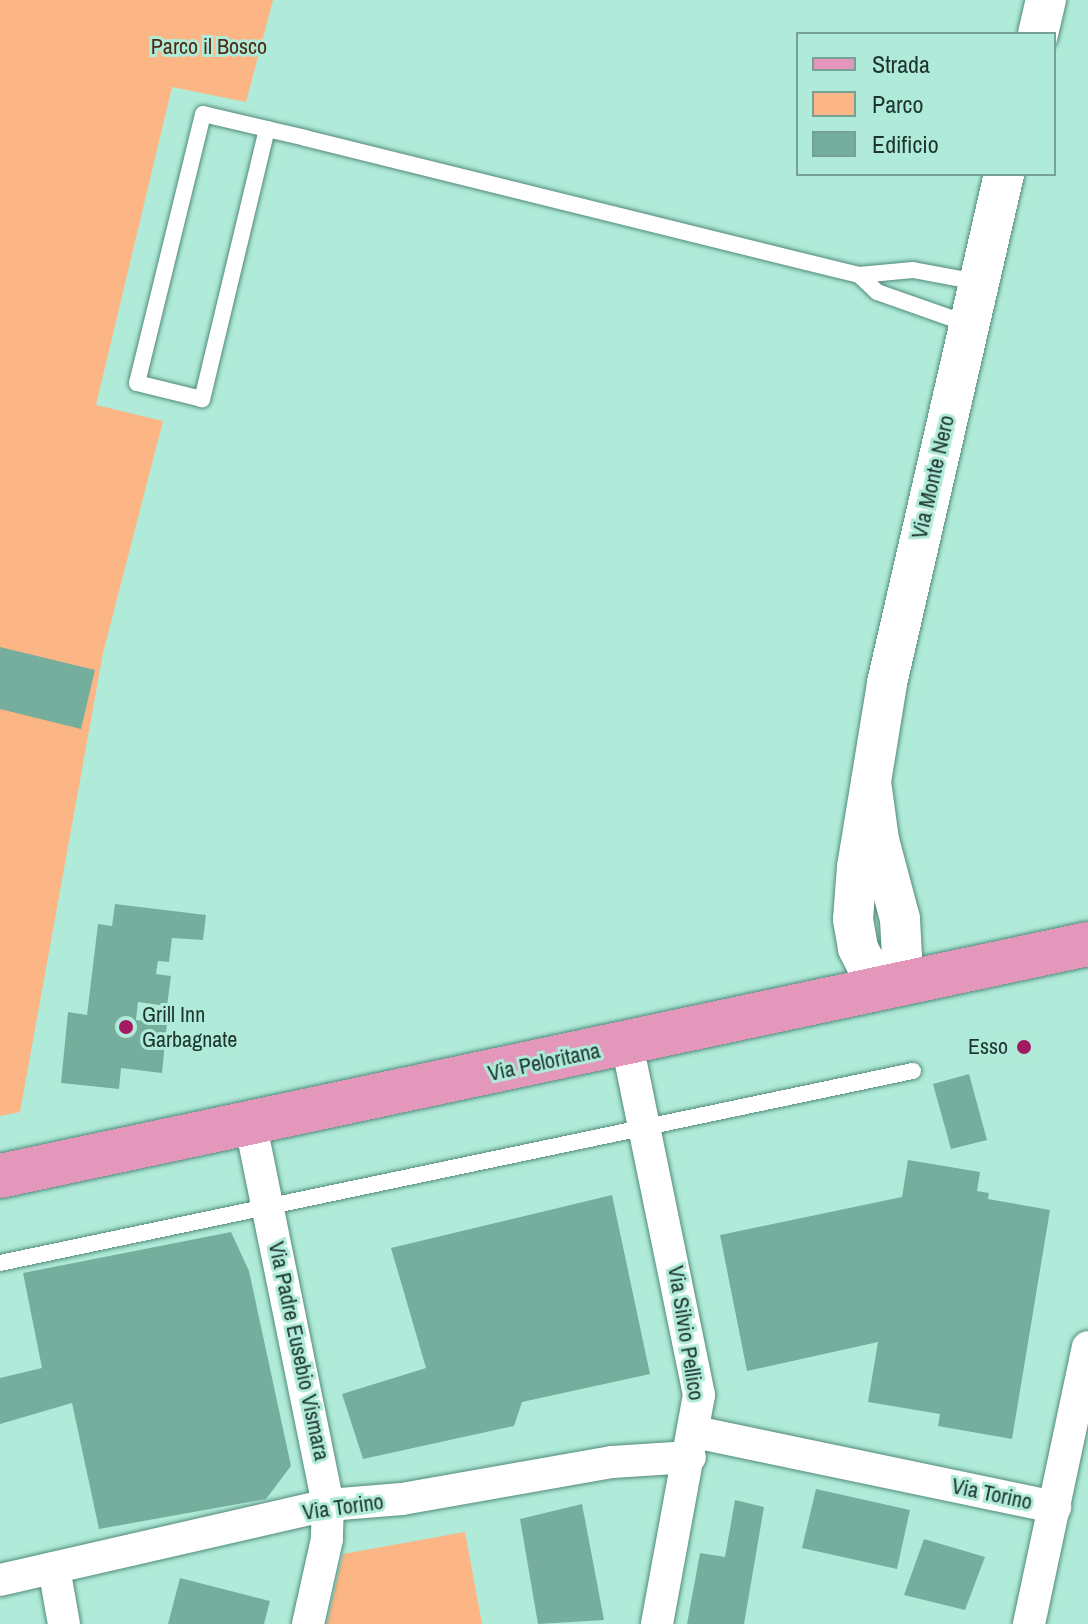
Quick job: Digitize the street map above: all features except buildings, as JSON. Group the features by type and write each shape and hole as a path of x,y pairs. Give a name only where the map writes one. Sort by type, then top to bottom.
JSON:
{"main road":[{"name":"Via Peloritana","path":"0,1176 251,1126 896,982 1088,944"}],"street":[{"path":"1038,32 1046,0"},
{"name":"Via Monte Nero","path":"896,982 866,964 858,948 853,919 871,782 887,683 1004,176"},
{"name":"Via Silvio Pellico","path":"627,1044 694,1358 699,1395 657,1624"},
{"name":"Via Padre Eusebio Vismara","path":"251,1126 328,1505 327,1539 308,1624"},
{"path":"1029,1624 1055,1507 1078,1449 1088,1347"},
{"name":"Via Torino","path":"0,1580 328,1505 402,1499 612,1462 692,1444 1055,1507"},
{"path":"54,1568 64,1624"}],"lane":[{"path":"267,129 202,399 137,383 203,114 267,129 859,275 913,270 978,282"},
{"path":"859,275 877,292 968,324"},
{"path":"0,1263 645,1123 913,1071"}],"green space":[{"name":"Parco il Bosco","path":"0,0 273,0 246,102 172,87 96,405 163,421 103,653 20,1112 0,1116"},
{"path":"465,1532 482,1624 327,1624 343,1554"}],"place":[{"name":"Grill Inn Garbagnate","path":"126,1027"},
{"name":"Esso","path":"1024,1047"}]}
